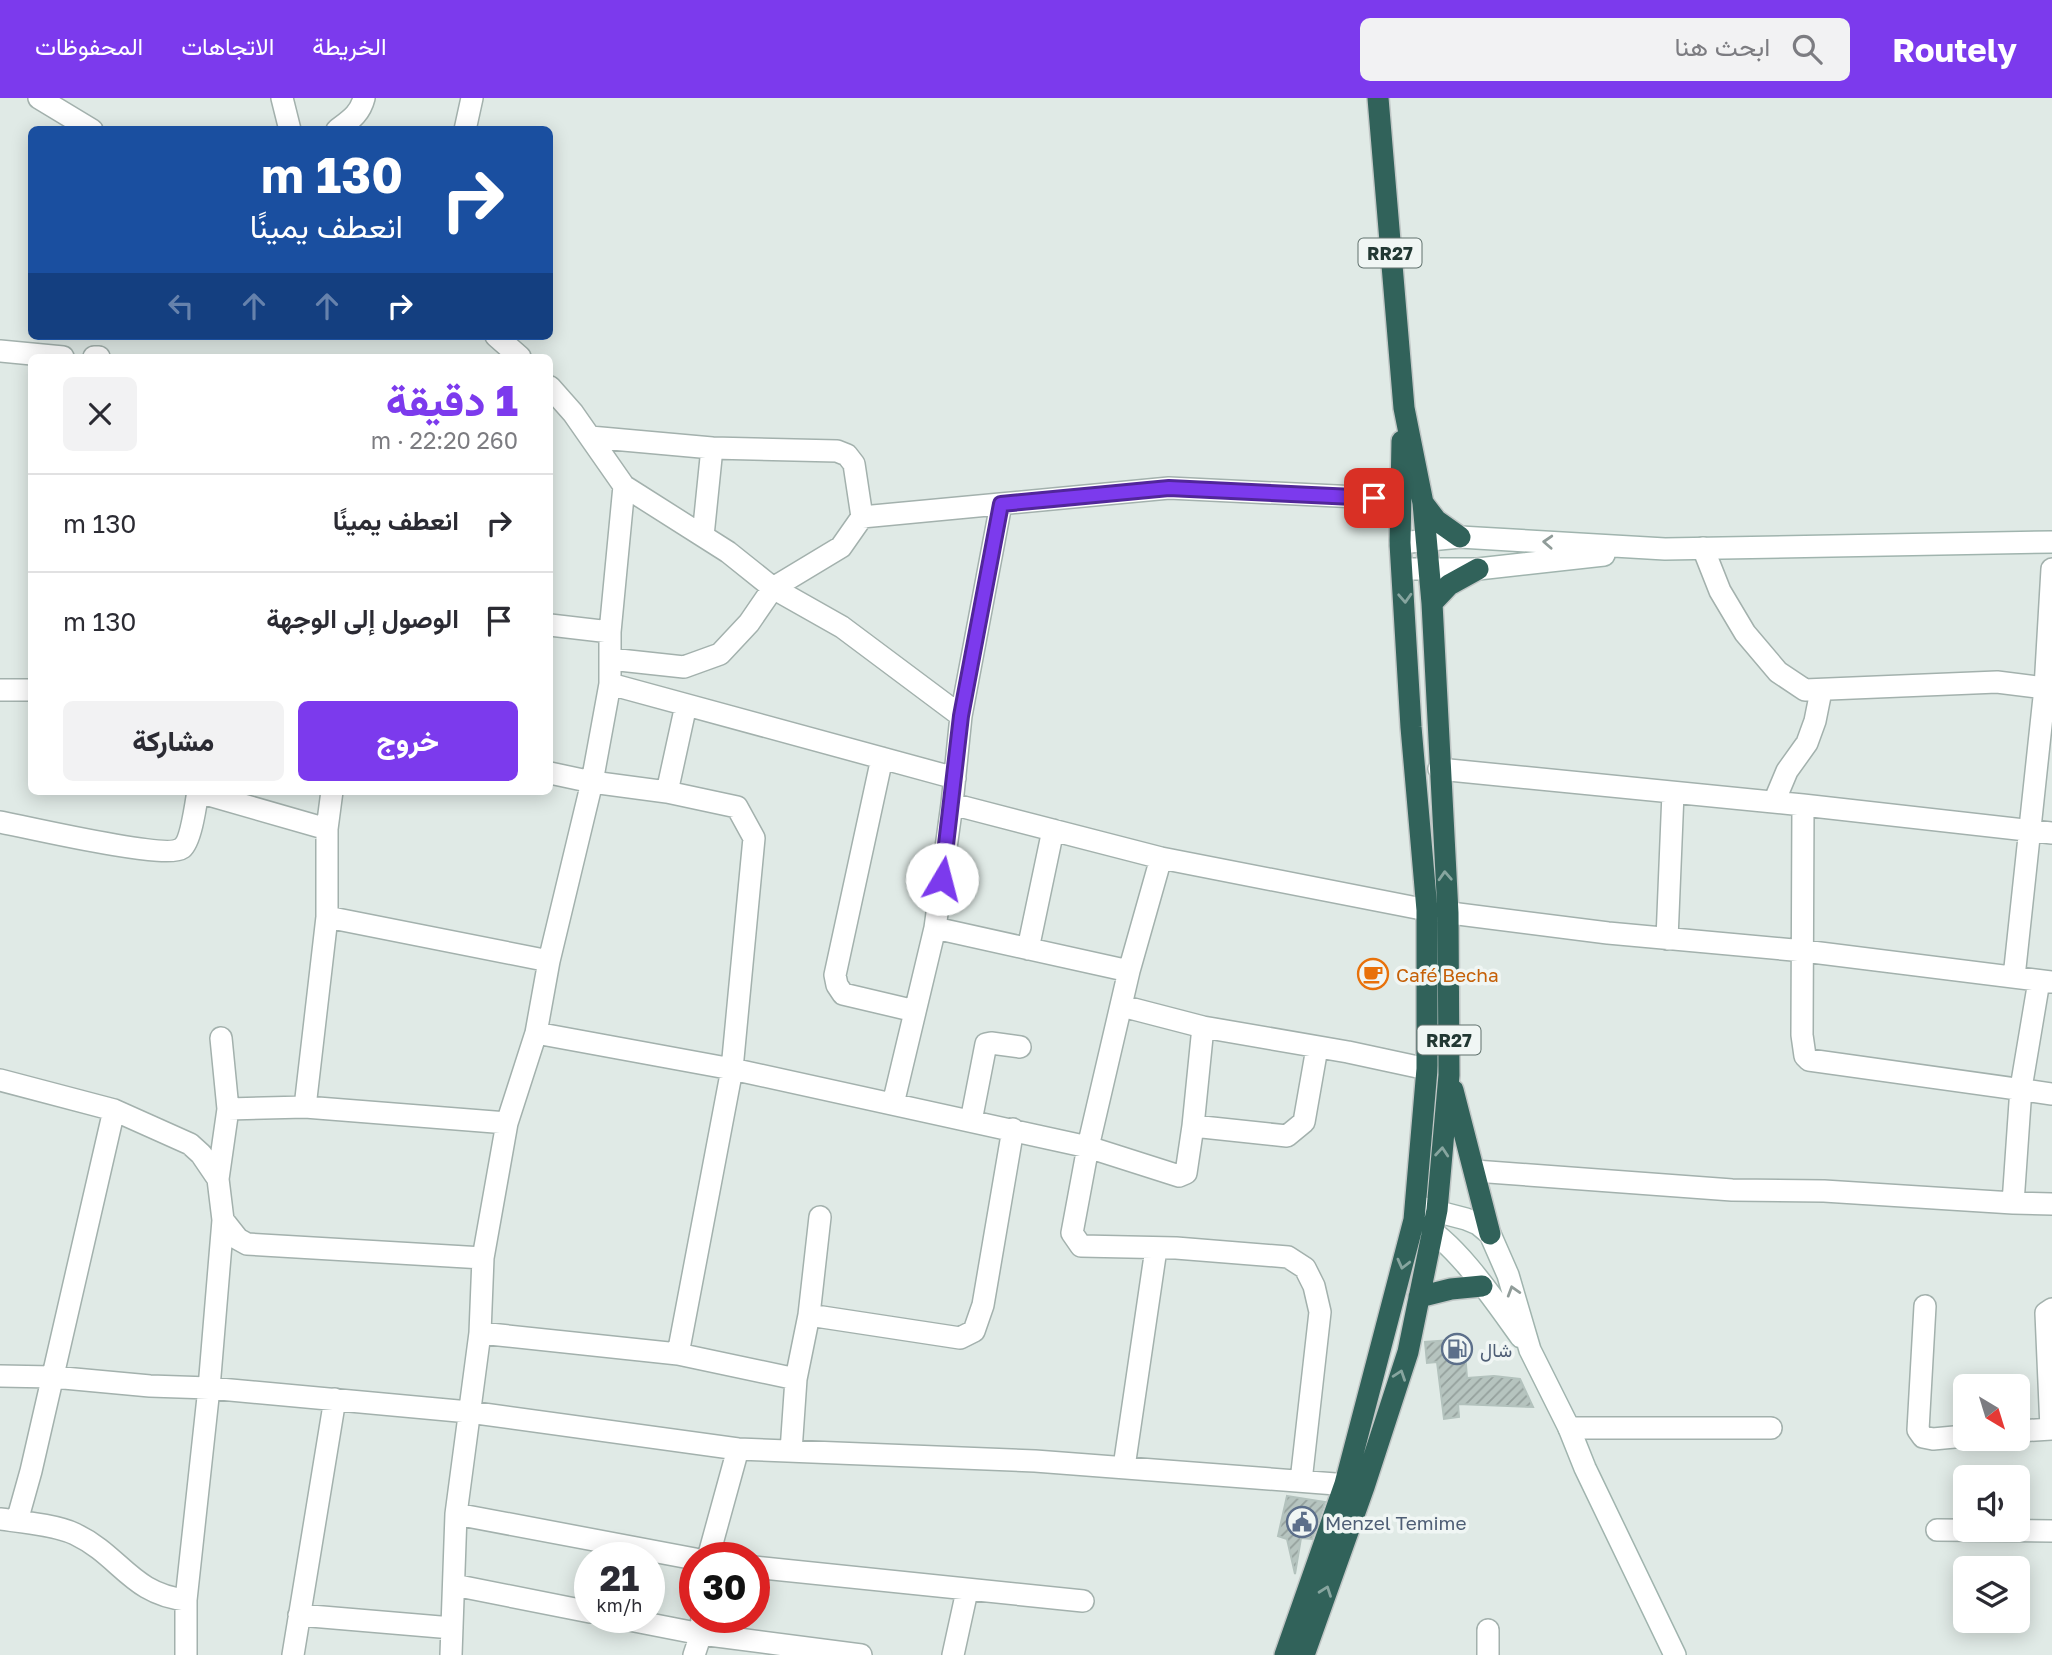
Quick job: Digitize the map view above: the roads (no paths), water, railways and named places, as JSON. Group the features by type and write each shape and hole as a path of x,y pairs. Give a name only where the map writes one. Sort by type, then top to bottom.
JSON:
{"highway":[{"name":"RR27","path":"1304,1655 1354,1485 1414,1213 1437,912 1439,769 1432,603 1423,503 1404,408 1378,98"},
{"name":"RR27","path":"1285,1655 1408,1352 1436,1220 1449,1075 1437,912 1411,727 1399,499 1404,408"},
{"path":"1423,503 1436,520 1460,537"},
{"path":"1432,603 1449,585 1478,569"},
{"path":"1449,1075 1490,1234"},
{"path":"1419,1297 1451,1289 1482,1286"}],"street":[{"path":"39,98 85,126"},
{"path":"282,98 289,126"},
{"path":"343,126 355,117 364,98"},
{"path":"466,126 472,98"},
{"path":"501,340 517,354"},
{"path":"0,351 32,354"},
{"path":"553,390 573,413 624,486 728,552 773,588 842,627 961,716"},
{"path":"590,437 712,448 837,451 847,455 854,464 862,517 841,547 773,588 749,623 720,654 684,667 610,659"},
{"path":"703,536 712,448"},
{"path":"451,1655 456,1514 480,1333 483,1258 508,1123 536,1033 549,961 592,782 610,684 610,632 624,486"},
{"path":"862,517 1169,488 1399,499"},
{"path":"893,1104 935,929 961,716 1001,504"},
{"path":"1400,543 1460,537 1665,549"},
{"path":"1403,569 1478,569 1665,549 2052,542"},
{"path":"1703,548 1720,591 1745,633 1778,672 1805,691 1997,682 2049,689"},
{"path":"2014,977 2029,829 2049,689 2052,569"},
{"path":"553,625 610,632"},
{"path":"610,684 955,778"},
{"path":"0,690 28,690"},
{"path":"1774,802 1787,771 1807,743 1821,691"},
{"path":"667,792 686,705"},
{"path":"882,758 835,975 843,994 915,1011"},
{"path":"1439,769 2052,833"},
{"path":"553,774 667,792 737,807 754,838 732,1069 678,1354"},
{"path":"1667,939 1674,793"},
{"path":"0,822 131,848 175,850 183,847 187,839 197,795"},
{"path":"212,795 327,829"},
{"path":"305,1107 327,917 327,829 331,795"},
{"path":"952,804 1161,858 1437,912 1667,939 1804,951 2046,981 2021,1088 2013,1203"},
{"path":"1803,805 1802,1035 1805,1056 1809,1060 2052,1094"},
{"path":"1028,949 1053,830"},
{"path":"1161,858 1129,971 1088,1147 1072,1233 1081,1246 1288,1257 1305,1268 1314,1286 1320,1312 1301,1481"},
{"path":"327,917 549,961"},
{"path":"935,929 1129,971"},
{"path":"1122,1006 1203,1027 1427,1069"},
{"path":"536,1033 732,1069 1013,1129 1088,1147 1179,1176 1185,1173 1188,1167 1203,1027"},
{"path":"186,1655 186,1600 209,1388 223,1220 218,1179 228,1109 221,1038"},
{"path":"971,1121 986,1044 1020,1047"},
{"path":"1193,1126 1287,1136 1297,1130 1304,1122 1317,1048"},
{"path":"0,1080 114,1110 190,1144 201,1154 218,1179"},
{"path":"228,1109 305,1107 508,1123"},
{"path":"114,1110 31,1471 8,1520 73,1533 108,1554 126,1573 147,1589 166,1598 186,1600"},
{"path":"809,1315 960,1338 974,1331 983,1305 1013,1129"},
{"path":"1475,1171 1732,1190 1824,1191 2052,1203"},
{"path":"1414,1213 1436,1220 1478,1224 1490,1234 1508,1275 1531,1350 1675,1655"},
{"path":"791,1451 796,1379 809,1315 820,1217"},
{"path":"223,1220 238,1239 247,1244 483,1258"},
{"path":"1436,1220 1449,1244 1531,1350"},
{"path":"1124,1467 1156,1248"},
{"path":"1925,1306 1919,1430 1923,1437 1933,1440 1953,1438"},
{"path":"2030,1430 2051,1429 2046,1313 2052,1309"},
{"path":"480,1333 678,1354 796,1379"},
{"path":"0,1376 209,1388 469,1412 738,1448 1124,1467 1354,1485"},
{"path":"293,1655 335,1399"},
{"path":"1569,1427 1772,1428"},
{"path":"712,1542 738,1448"},
{"path":"456,1514 679,1556"},
{"path":"1937,1530 2052,1531"},
{"path":"770,1569 1083,1601"},
{"path":"454,1585 574,1609"},
{"path":"953,1655 967,1591"},
{"path":"299,1615 452,1628"},
{"path":"1488,1630 1488,1655"},
{"path":"694,1655 699,1633"},
{"path":"739,1633 860,1655"}],"place":[{"name":"Café Becha","path":"1373,974"},
{"name":"شال","path":"1457,1349"},
{"name":"Menzel Temime","path":"1302,1522"}]}
